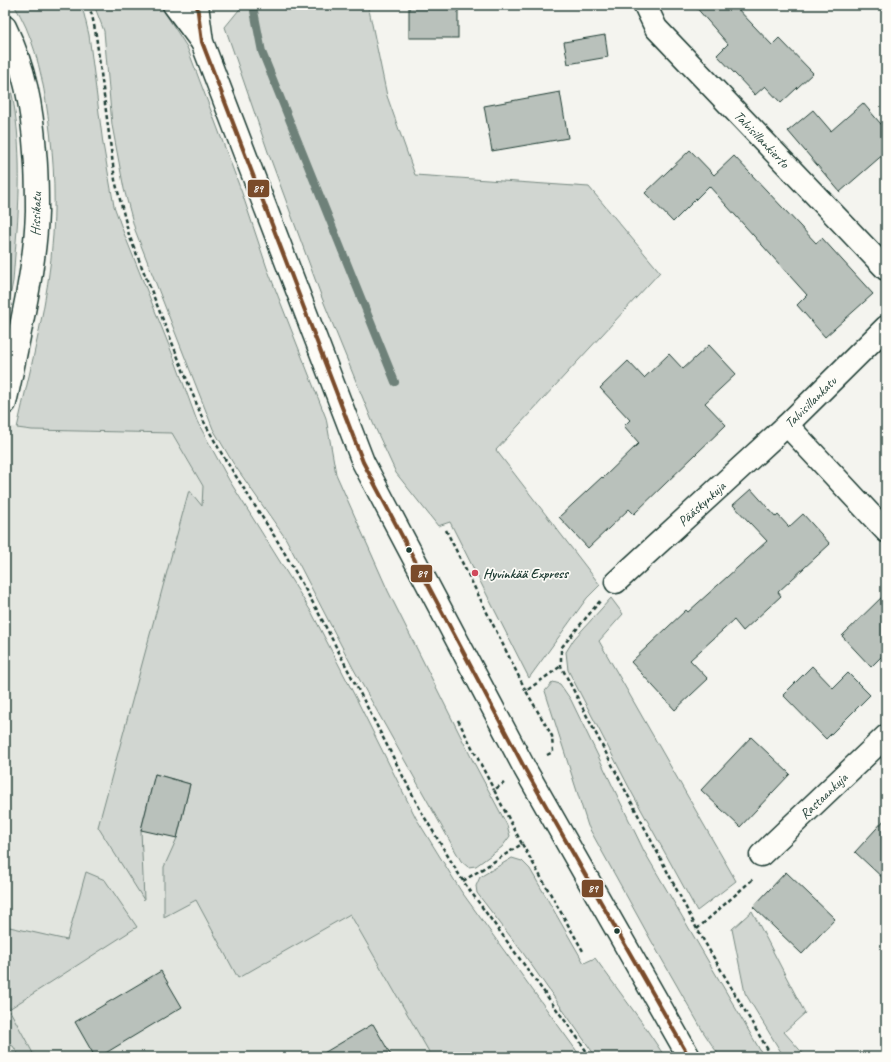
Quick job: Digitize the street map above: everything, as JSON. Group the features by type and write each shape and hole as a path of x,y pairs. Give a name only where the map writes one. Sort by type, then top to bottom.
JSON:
{"street":[{"path":"174,5 202,42"},
{"path":"196,5 202,42 363,462 525,769 689,1057"},
{"name":"Talvisillankierto","path":"645,5 656,28 886,269"},
{"name":"Hissikatu","path":"5,27 26,81 34,125 37,214 33,263 18,348 5,403"},
{"name":"Talvisillankatu","path":"886,327 787,425 886,531"},
{"name":"Pääskynkuja","path":"616,582 787,425"},
{"name":"Rastaankuja","path":"761,855 886,736"}],"path":[{"path":"88,5 92,15 96,35 114,172 122,207 130,235 203,420 223,456 280,545 317,610 422,813 458,874 590,1057"},
{"path":"446,530 526,691"},
{"path":"616,582 560,648 561,666 697,929 772,1057"},
{"path":"458,720 494,790"},
{"path":"522,844 583,951"},
{"path":"697,929 752,879 761,855"}],"shaded area":[{"path":"14,5 80,5 84,14 89,35 103,144 114,206 174,358 197,421 229,480 312,613 416,818 461,891 581,1057 432,1057 350,914 238,978 196,900 164,917 164,867 177,838 190,784 155,774 141,830 144,900 98,827 189,490 202,506 203,486 172,433 32,430 17,428 39,332 48,284 53,235 54,201 50,135 41,77 31,39"},
{"path":"94,5 160,5 187,47 242,193 267,268 326,418 336,474 388,591 473,761 507,825 510,836 502,847 476,866 468,867 461,861 353,668 286,539 233,463 213,429 135,230 124,189 112,125 104,31"},
{"path":"243,5 368,5 387,96 415,175 589,187 660,272 496,450 600,585 587,598 529,678 450,522 438,526 396,473 373,423 322,298 268,152 225,27"},
{"path":"5,66 15,109 19,153 19,198 13,281 5,317"},
{"path":"5,426 32,430 172,433 203,486 514,1057 5,1057"},
{"path":"611,598 623,614 599,641 736,881 697,911 632,793 568,670 566,652 574,639"},
{"path":"553,682 560,684 571,700 644,851 764,1057 720,1057 704,1033 652,942 588,826 545,691"},
{"path":"512,858 522,861 530,869 584,963 595,958 665,1057 596,1057 523,953 477,893 476,886 480,877"},
{"path":"86,872 105,880 137,927 9,1009 35,1057 20,1057 13,1046 5,1043 5,926 67,940"},
{"path":"752,911 805,1013 784,1032 806,1057 784,1057 745,993 732,929"}],"building":[{"path":"409,5 458,5 458,38 409,38"},
{"path":"694,5 734,5 772,45 779,38 813,73 781,103 765,86 755,95 717,55 728,44"},
{"path":"605,35 608,57 568,64 564,42"},
{"path":"560,92 568,138 492,151 484,106"},
{"path":"863,103 886,130 886,152 840,192 788,131 813,110 831,131"},
{"path":"690,150 714,175 734,156 816,243 822,238 873,294 825,337 797,305 807,295 709,186 673,222 645,193"},
{"path":"709,345 736,374 705,403 726,425 634,514 629,509 588,548 559,517 602,477 603,478 639,443 624,426 630,420 600,388 628,361 644,378 669,354 683,369"},
{"path":"751,489 776,517 778,515 789,527 803,514 830,544 778,592 781,596 743,631 734,620 690,660 708,679 675,710 631,662 686,610 688,612 767,541 733,505"},
{"path":"886,593 886,652 871,667 842,636"},
{"path":"812,666 833,688 848,673 870,695 826,739 783,695"},
{"path":"751,737 790,774 740,827 701,790"},
{"path":"155,774 190,784 177,838 141,830"},
{"path":"886,818 886,881 855,852"},
{"path":"786,872 835,919 802,954 753,907"},
{"path":"161,971 182,1007 99,1057 95,1057 75,1022"},
{"path":"373,1024 392,1057 317,1057"}],"waterway":[{"path":"254,11 262,52 395,382"}],"transit line":[{"name":"89","path":"197,5 202,42 363,462 525,769 689,1057"}],"place":[{"name":"Hyvinkää Express","path":"475,573"}]}
